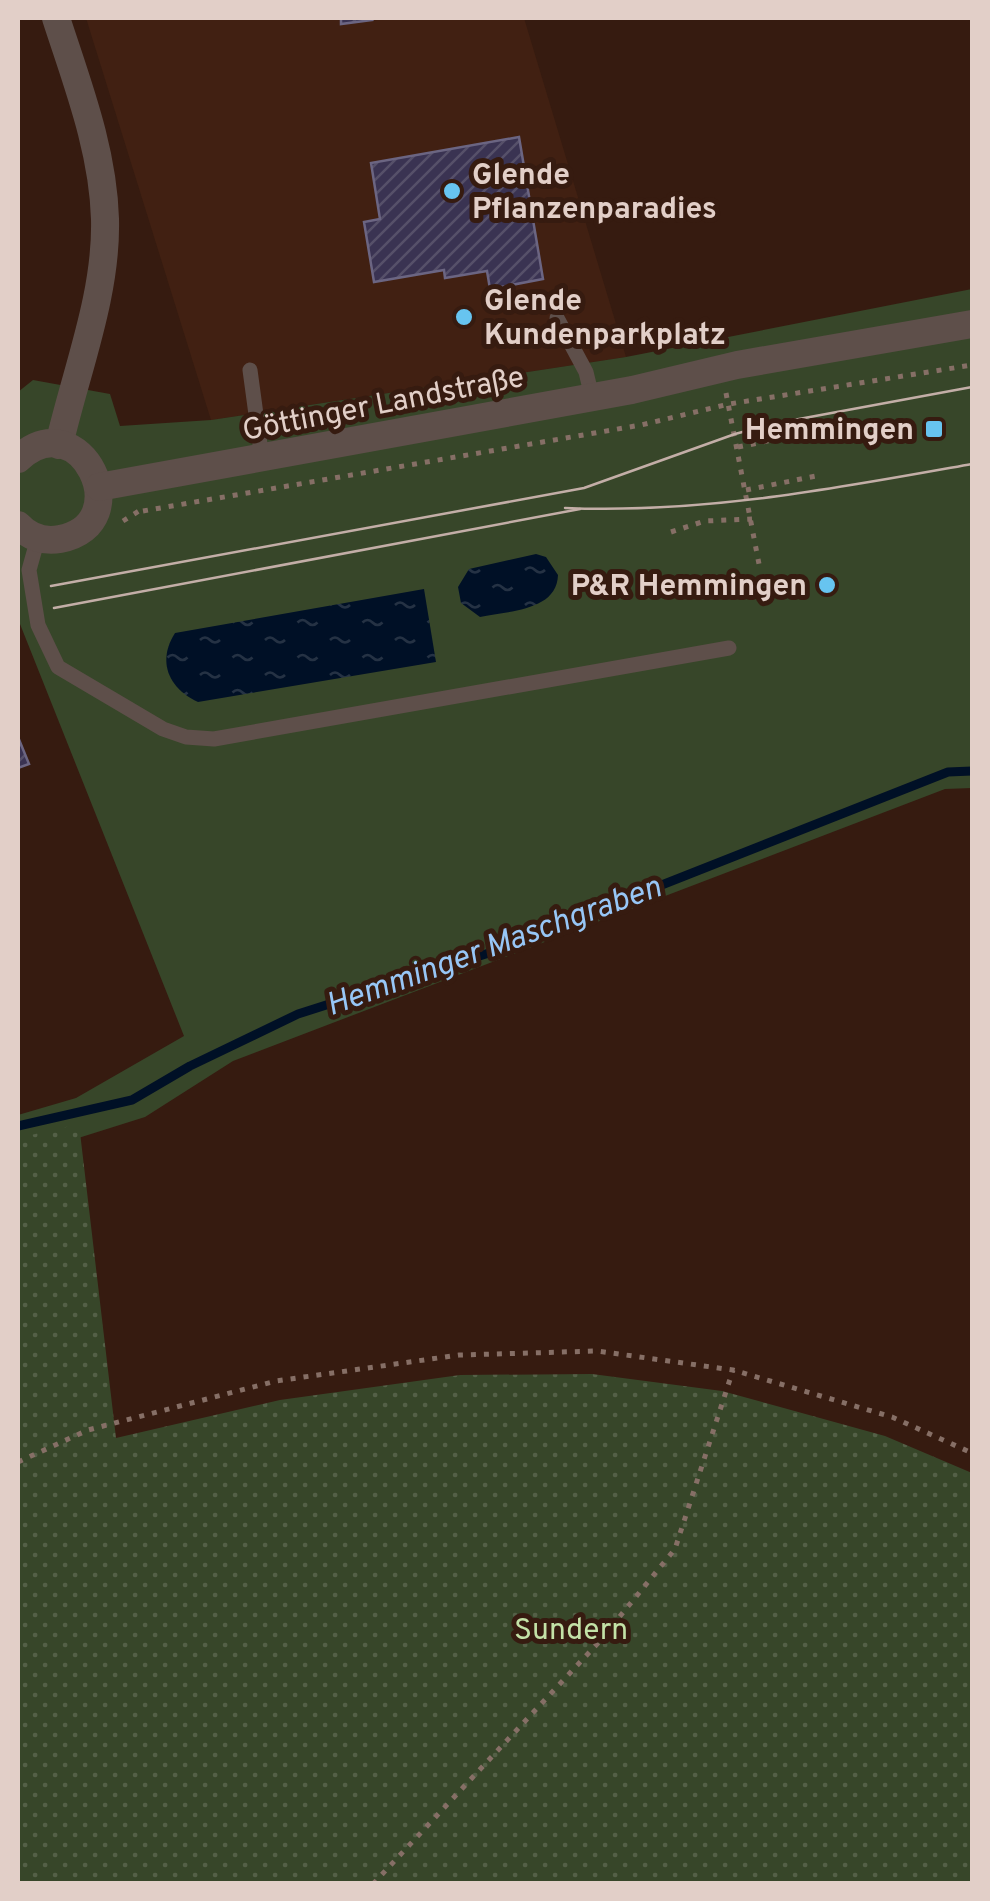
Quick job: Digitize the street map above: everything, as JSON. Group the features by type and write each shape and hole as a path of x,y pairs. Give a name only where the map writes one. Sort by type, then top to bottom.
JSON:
{"street":[{"path":"56,18 96,145 105,220 95,309 59,445"},
{"name":"Göttinger Landstraße","path":"99,487 972,324"},
{"path":"18,459 38,446 59,445 81,454 90,463 99,487 93,517 70,537 54,540 28,532"}],"lane":[{"path":"558,318 586,372 592,397"},
{"path":"250,370 262,458"},
{"path":"28,532 29,570 38,626 58,667 163,730 186,736 214,739 729,648"}],"path":[{"path":"142,511 972,364"},
{"path":"719,370 738,446 759,564"},
{"path":"738,446 813,432"},
{"path":"746,490 821,476"},
{"path":"671,532 705,521 752,519"},
{"path":"18,1462 88,1430 276,1381 459,1355 597,1352 733,1370 892,1417 972,1454"},
{"path":"373,1884 598,1643 675,1549 733,1370"}],"shaded area":[{"path":"86,18 524,18 626,357 211,420"}],"green space":[{"path":"972,289 972,788 945,789 233,1061 145,1117 18,1157 18,1115 76,1098 184,1036 18,619 18,392 33,380 110,394 120,426 211,420 626,357"},
{"name":"Sundern","path":"79,1124 116,1438 280,1400 460,1375 592,1374 722,1391 885,1436 972,1473 972,1883 18,1883 18,1138"}],"water":[{"path":"536,554 546,557 558,575 556,587 540,603 480,617 461,603 458,587 469,569"},
{"path":"424,589 436,662 198,702 179,689 168,673 167,654 175,633"}],"building":[{"path":"341,18 371,18 372,20 341,24"},
{"name":"Glende Pflanzenparadies","path":"519,137 543,279 490,289 487,271 445,278 444,270 374,282 364,222 380,219 371,163"},
{"path":"18,737 29,764 18,768"}],"waterway":[{"name":"Hemminger Maschgraben","path":"18,1126 132,1100 190,1066 298,1014 492,952 948,772 972,771"}],"tram line":[{"path":"51,586 584,488 772,424 972,387"},
{"path":"565,508 719,503 972,464"},
{"path":"54,608 580,509"}],"place":[{"name":"Glende Pflanzenparadies","path":"452,191"},
{"name":"Glende Kundenparkplatz","path":"464,317"},
{"name":"Hemmingen","path":"934,429"},
{"name":"P&R Hemmingen","path":"827,585"}]}
